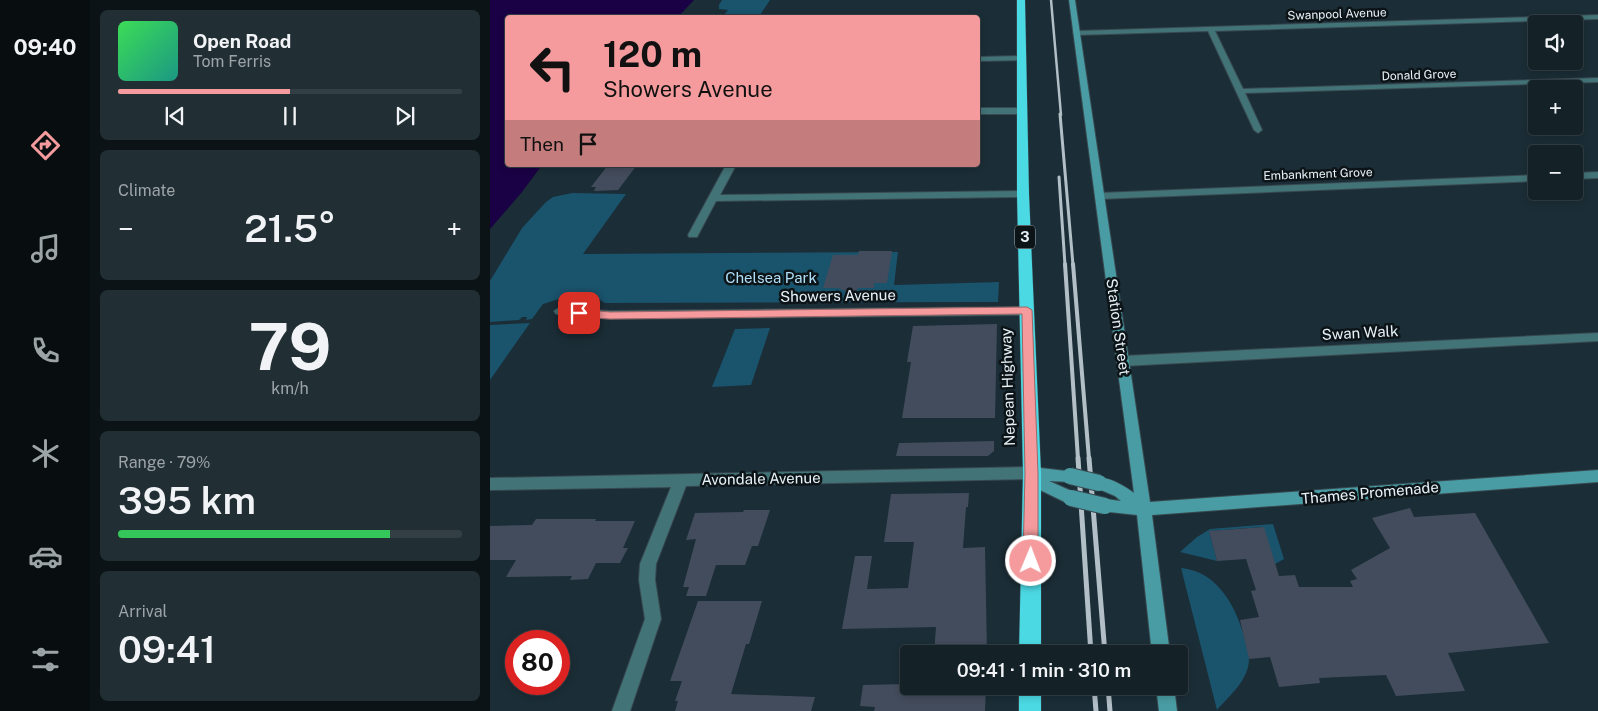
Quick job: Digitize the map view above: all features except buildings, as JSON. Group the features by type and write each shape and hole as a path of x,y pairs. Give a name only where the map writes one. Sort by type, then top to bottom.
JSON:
{"highway":[{"name":"Nepean Highway","path":"1021,0 1023,194 1032,473 1030,645"},
{"path":"1030,695 1030,711"}],"street":[{"name":"Station Street","path":"1072,0 1150,557 1160,645"},
{"name":"Swanpool Avenue","path":"1077,33 1598,17"},
{"path":"1211,29 1258,130"},
{"path":"980,59 1022,58"},
{"name":"Donald Grove","path":"1241,91 1598,80"},
{"path":"980,111 1022,111"},
{"path":"693,235 730,167"},
{"path":"1583,176 1598,175"},
{"name":"Embankment Grove","path":"1100,196 1528,178"},
{"path":"713,198 1023,194"},
{"name":"Showers Avenue","path":"560,311 610,315 1027,310"},
{"name":"Swan Walk","path":"1123,361 1598,337"},
{"path":"1032,473 1070,476 1099,482 1120,491 1143,509"},
{"name":"Avondale Avenue","path":"490,484 1032,473"},
{"name":"Thames Promenade","path":"1032,473 1044,486 1071,498 1105,506 1143,509 1598,476"},
{"path":"621,711 653,619 647,580 648,564 681,481"},
{"path":"1166,695 1168,711"}],"green space":[{"path":"722,0 770,0 760,15 724,15 728,10 719,9"},
{"name":"Chelsea Park","path":"572,193 626,194 583,254 898,252 894,285 999,282 998,302 605,303 589,293 578,293 543,304 532,319 526,320 527,317 522,317 519,320 490,322 490,281 522,228 553,197"},
{"path":"530,323 490,380 490,325"},
{"path":"770,328 751,385 712,387 735,329"},
{"path":"1273,524 1284,559 1275,564 1263,527 1209,531 1217,561 1180,552 1197,537 1210,529"},
{"path":"1181,568 1205,576 1224,593 1237,616 1249,654 1248,667 1242,681 1217,710"}],"shaded area":[{"path":"490,0 694,0 680,15 505,15 505,167 541,167 490,229"}],"railway":[{"path":"1051,0 1061,115"},
{"path":"1060,114 1073,265"},
{"path":"1059,177 1065,265"},
{"path":"1065,264 1078,459"},
{"path":"1073,264 1089,459"},
{"path":"1078,458 1090,645"},
{"path":"1089,458 1104,645"},
{"path":"1095,695 1096,711"},
{"path":"1109,695 1110,711"}],"route":[{"path":"579,313 610,315 1027,310 1032,473 1031,561"}]}
